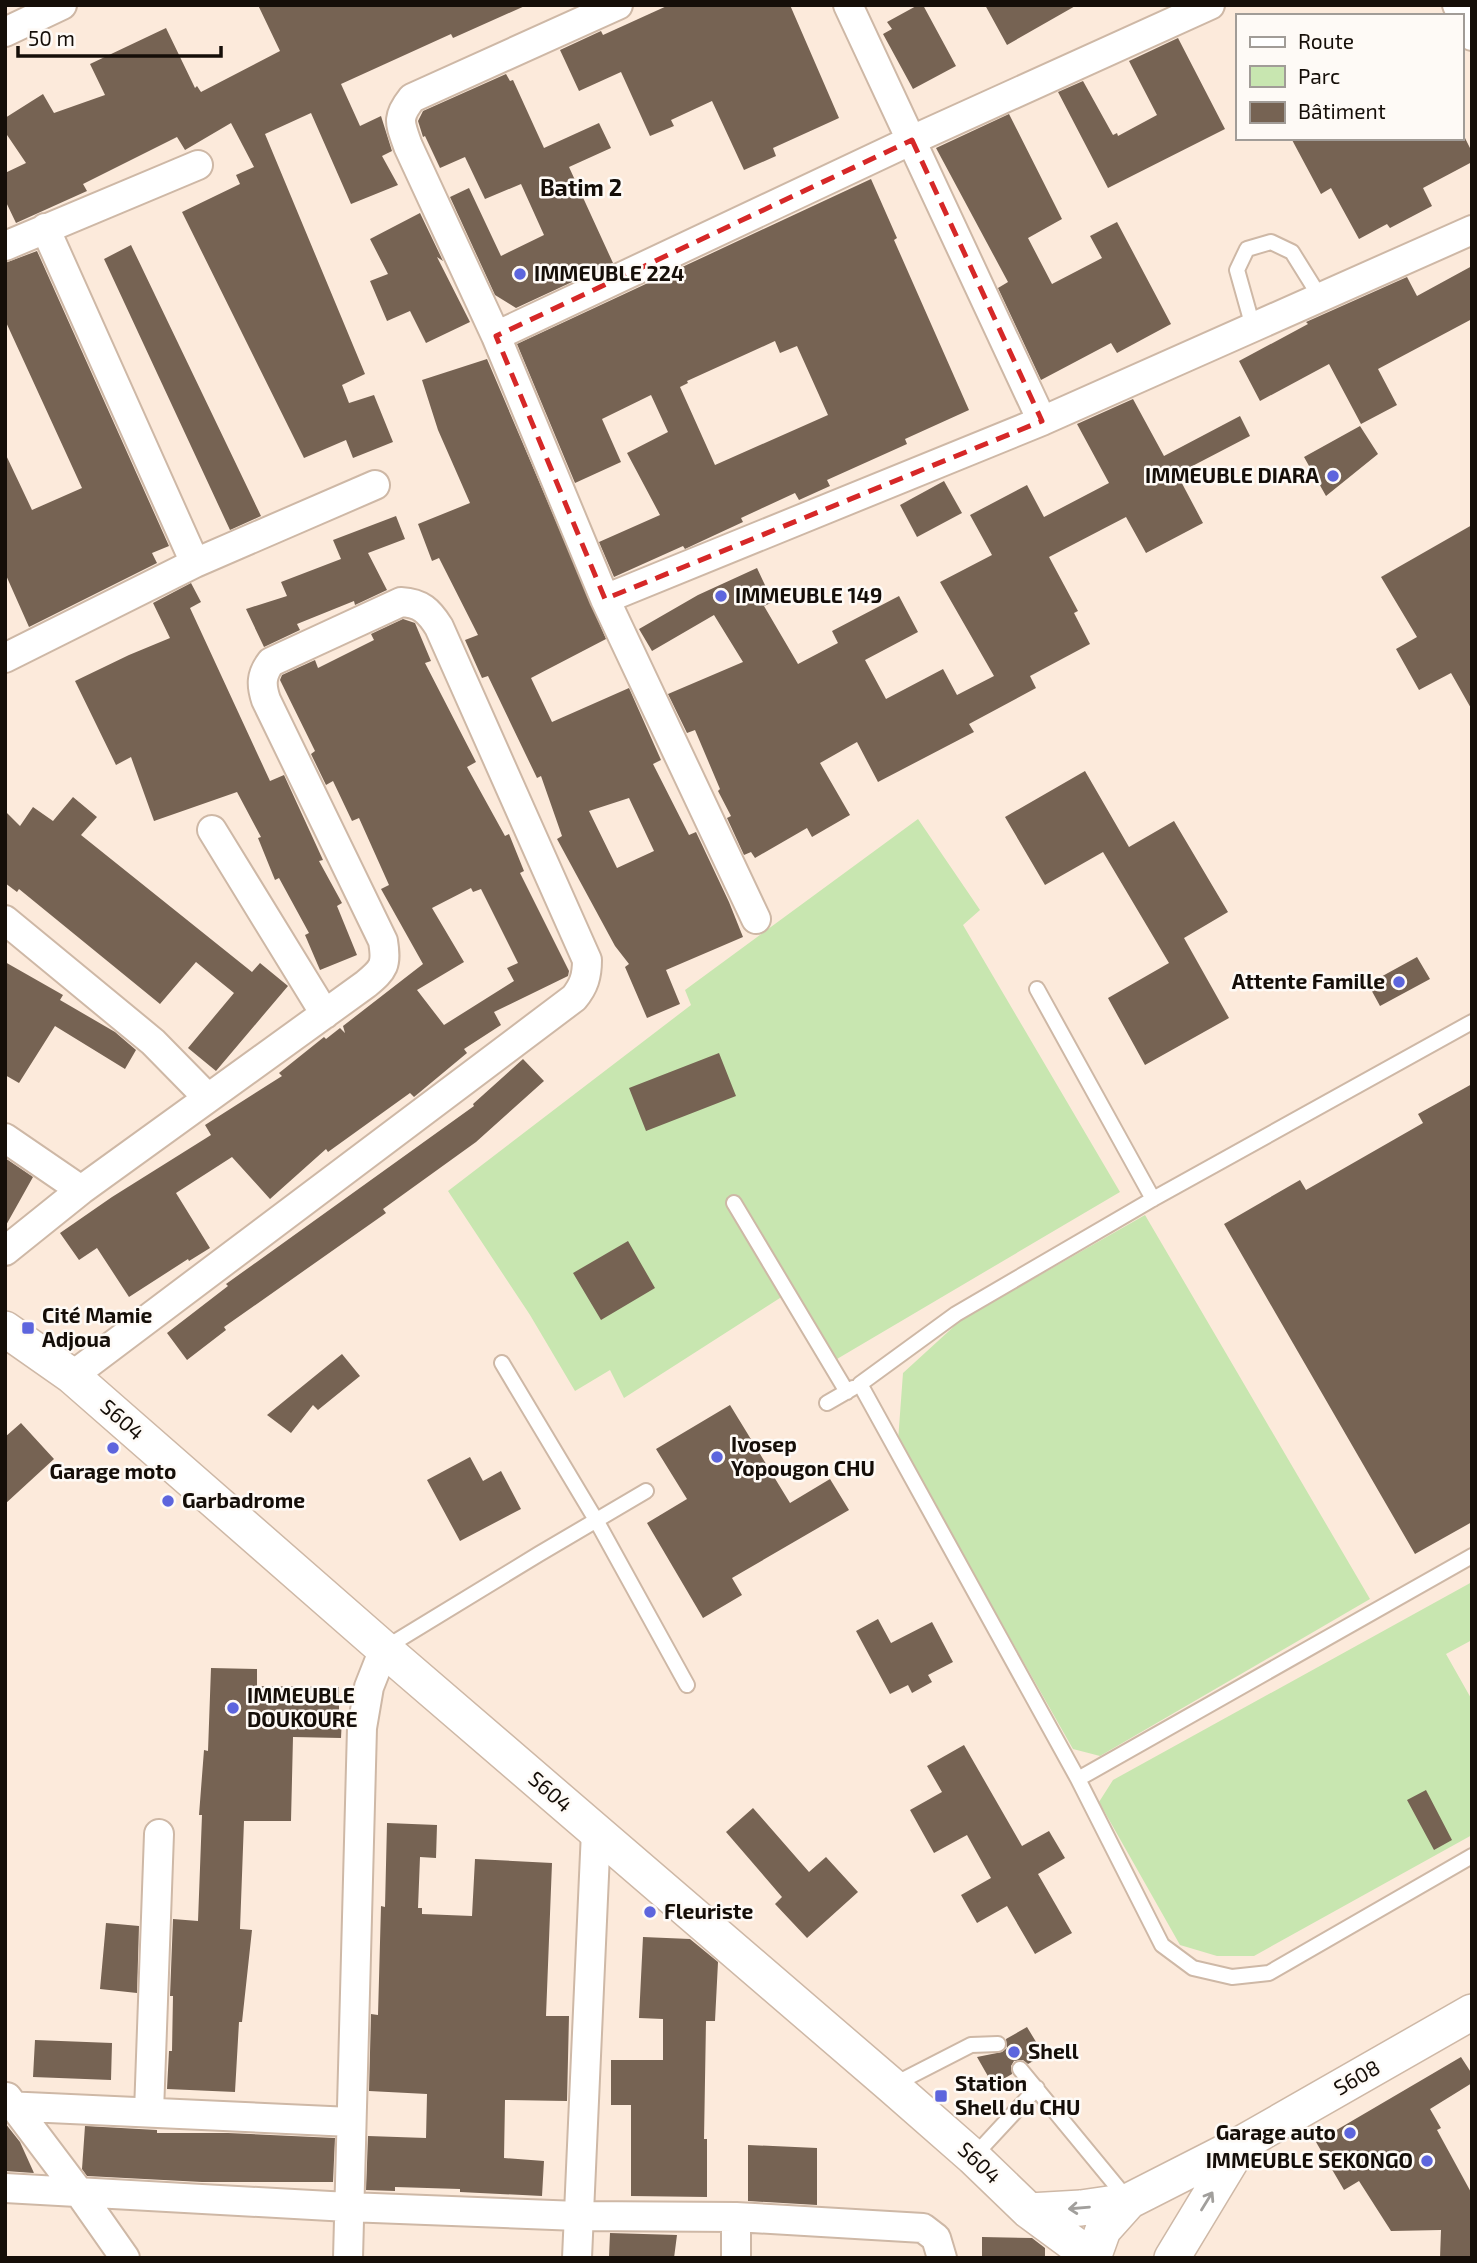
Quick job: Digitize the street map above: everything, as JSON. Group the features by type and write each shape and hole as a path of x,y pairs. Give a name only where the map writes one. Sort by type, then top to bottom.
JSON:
{"street":[{"path":"5,32 62,5"},
{"path":"618,5 412,99 400,115 408,146 496,336 605,599 756,919"},
{"path":"849,5 1042,421"},
{"path":"496,336 912,140 1210,5"},
{"path":"1463,17 1472,36"},
{"path":"5,246 198,165"},
{"path":"45,228 195,564"},
{"path":"605,599 1042,421 1472,230"},
{"path":"5,658 195,564 374,485"},
{"path":"5,1251 81,1190 325,1014 384,967 383,941 266,700 262,680 271,662 401,602 415,603 426,609 439,627 587,960 583,987 559,1010 72,1376"},
{"path":"212,830 325,1014"},
{"path":"5,920 153,1042 208,1098"},
{"path":"5,1138 81,1190"},
{"name":"S604","path":"5,1329 72,1376 973,2157 1029,2211 1093,2258"},
{"path":"348,2258 362,1728 369,1687 384,1649"},
{"path":"577,2258 596,1831"},
{"path":"149,2112 159,1834"},
{"name":"S608","path":"1093,2258 1103,2230 1129,2201 1241,2144 1472,2012"},
{"path":"9,2103 351,2122"},
{"path":"9,2103 78,2191 125,2258"},
{"name":"S608","path":"1172,2258 1241,2144"},
{"path":"5,2188 348,2207 578,2216 736,2217 923,2228 936,2238 942,2258"},
{"path":"1029,2211 1081,2208 1129,2201"},
{"path":"736,2217 736,2258"}],"lane":[{"path":"1253,327 1237,270 1247,249 1271,242 1292,252 1320,298"},
{"path":"1037,989 1153,1199"},
{"path":"827,1404 860,1384 956,1314 1153,1199 1472,1022"},
{"path":"734,1203 847,1392"},
{"path":"502,1363 596,1520 687,1685"},
{"path":"860,1384 1079,1779 1162,1945 1193,1968 1231,1978 1269,1973 1472,1856"},
{"path":"384,1649 646,1491"},
{"path":"1079,1779 1472,1556"},
{"path":"891,2086 971,2045 998,2044"},
{"path":"1020,2069 1129,2201"},
{"path":"973,2157 1037,2088"}],"highlighted area":[{"path":"912,140 1042,421 605,599 496,336"}],"green space":[{"path":"918,819 980,910 963,925 1120,1192 837,1359 794,1289 624,1398 610,1370 575,1391 530,1315 448,1191 691,1005 685,990"},
{"path":"1145,1215 1370,1599 1100,1756 1073,1749 898,1441 903,1373 961,1320"},
{"path":"1472,1582 1472,1640 1446,1654 1472,1700 1472,1835 1254,1956 1217,1956 1180,1945 1099,1802 1113,1780"}],"building":[{"path":"258,5 527,5 453,38 451,34 341,84 360,126 381,116 392,151 382,156 398,185 351,204 311,113 265,134 365,374 342,385 349,403 374,395 393,442 353,458 346,440 304,458 182,212 240,184 236,175 254,167 231,123 185,150 177,137 83,184 87,191 16,223 5,200 5,173 26,163 5,132 5,118 43,94 54,113 105,95 90,64 166,28 195,88 197,86 201,92 280,51"},
{"path":"669,5 790,5 839,118 773,148 776,156 744,170 712,101 671,120 674,126 650,136 621,72 579,91 560,50 601,31 603,35"},
{"path":"918,5 923,5 956,66 913,89 883,34 892,29 887,22"},
{"path":"985,5 1077,5 1007,45"},
{"path":"1178,38 1225,129 1108,188 1058,92 1083,81 1113,135 1117,133 1118,136 1157,115 1129,61"},
{"path":"506,74 510,81 513,80 544,148 599,123 611,148 569,167 613,263 516,308 495,295 450,197 469,188 501,256 544,235 521,184 485,199 465,157 440,168 425,136 423,137 418,121 423,111"},
{"path":"1009,114 1062,219 1028,238 1052,284 1102,258 1090,236 1117,222 1171,324 1117,353 1111,343 1041,380 998,288 1008,282 936,148"},
{"path":"1465,138 1472,152 1472,162 1423,188 1432,206 1390,228 1387,224 1359,239 1331,188 1321,194 1292,140"},
{"path":"871,179 897,238 894,240 969,410 905,439 907,444 827,480 830,486 799,500 795,493 741,518 743,522 685,549 683,546 614,577 599,542 660,515 627,453 668,432 651,395 602,419 621,462 575,483 517,344","holes":["775,341 780,353 797,346 828,415 715,465 680,387 688,383 687,381"]},
{"path":"420,213 443,261 437,257 470,322 426,343 410,311 387,321 370,281 388,274 370,239"},
{"path":"131,245 261,516 230,530 104,259"},
{"path":"37,251 169,546 152,553 157,563 29,627 5,573 5,453 32,510 82,488 5,320 5,263"},
{"path":"1472,266 1472,319 1378,369 1397,405 1361,424 1329,364 1260,401 1239,361 1308,324 1306,322 1407,277 1417,296"},
{"path":"487,359 606,639 531,678 552,722 629,688 661,760 653,764 689,835 696,832 743,937 666,970 680,1004 647,1018 625,967 629,964 615,946 557,839 562,836 541,776 537,778 488,676 482,678 465,640 478,635 439,558 432,561 418,524 470,503 438,430 422,380","holes":["629,798 654,851 617,868 589,811"]},
{"path":"1133,399 1164,456 1240,416 1250,436 1177,474 1203,523 1146,553 1126,517 1049,557 1078,611 1074,613 1090,644 1030,676 1036,688 969,724 974,732 878,782 857,742 820,763 850,815 812,837 807,828 755,858 751,852 744,855 727,818 731,816 718,791 720,789 695,730 687,733 668,694 743,662 714,615 652,651 639,629 698,595 757,568 773,602 764,606 798,664 838,643 832,631 899,596 918,632 865,660 886,699 943,669 957,695 994,676 940,582 992,555 970,515 1027,485 1044,517 1109,483 1077,424"},
{"name":"IMMEUBLE DIARA","path":"1360,426 1378,454 1326,496 1304,457"},
{"path":"944,481 962,513 917,537 900,505"},
{"path":"396,516 405,539 368,553 387,590 355,605 354,601 297,624 300,630 264,647 246,609 287,596 281,582 341,559 333,540"},
{"path":"1472,525 1472,710 1451,673 1419,690 1396,649 1417,637 1381,577"},
{"path":"191,583 201,602 190,608 270,781 284,775 323,860 319,861 342,903 337,906 357,955 320,970 305,935 309,933 279,878 275,880 258,838 261,837 237,792 154,821 131,757 116,765 75,681 170,638 153,603"},
{"path":"403,619 415,623 431,661 425,663 476,762 467,767 505,836 509,834 524,871 520,873 569,971 568,976 494,1012 501,1025 464,1049 467,1053 414,1097 410,1093 328,1152 326,1149 270,1199 232,1157 176,1193 210,1248 129,1297 97,1248 79,1260 60,1233 211,1135 205,1125 282,1076 279,1073 324,1037 326,1039 340,1028 345,1033 343,1026 423,964 381,889 389,885 359,818 352,821 333,781 326,785 311,754 315,751 280,680 282,675 315,660 318,668 374,640 371,634","holes":["471,888 473,892 481,889 518,963 507,968 514,981 444,1025 417,990 464,962 432,908"]},
{"path":"1085,771 1129,847 1174,821 1228,912 1184,938 1229,1018 1145,1065 1108,998 1169,963 1103,852 1045,885 1005,817"},
{"path":"73,797 97,817 81,835 252,972 260,963 288,986 216,1071 188,1048 234,993 196,962 160,1004 19,889 17,892 5,883 5,811 20,826 33,807 53,821"},
{"name":"Attente Famille","path":"1417,957 1430,979 1380,1006 1368,984"},
{"path":"5,962 63,995 60,1000 115,1032 136,1050 125,1069 55,1026 19,1083 5,1075"},
{"path":"719,1053 736,1096 646,1131 629,1088"},
{"path":"523,1059 544,1081 476,1142 383,1209 386,1213 224,1327 226,1330 187,1360 167,1333 228,1286 226,1284 474,1106 473,1104"},
{"path":"1472,1084 1472,1522 1415,1554 1224,1224 1300,1180 1306,1190 1423,1123 1418,1114"},
{"path":"5,1158 33,1177 5,1227"},
{"path":"628,1241 655,1288 601,1320 573,1273"},
{"path":"342,1354 360,1376 318,1410 313,1405 291,1433 267,1415"},
{"path":"730,1405 790,1503 830,1479 849,1510 732,1578 742,1595 703,1618 647,1523 687,1499 656,1449"},
{"path":"21,1423 54,1459 5,1504 5,1437"},
{"path":"470,1457 483,1481 501,1471 521,1509 460,1541 427,1480"},
{"path":"878,1619 891,1643 932,1622 953,1662 928,1675 932,1682 912,1693 908,1685 890,1694 856,1631"},
{"path":"211,1668 257,1669 257,1686 339,1687 339,1717 342,1717 341,1738 293,1737 291,1821 244,1821 240,1929 252,1930 242,2022 239,2022 235,2092 167,2089 169,2051 172,2051 173,1996 170,1996 173,1919 198,1921 202,1815 199,1815 204,1750 208,1751"},
{"path":"964,1745 1022,1846 1049,1831 1065,1858 1038,1874 1072,1933 1035,1954 1007,1906 977,1923 961,1895 991,1878 967,1835 934,1853 910,1810 942,1792 927,1766"},
{"path":"1426,1790 1452,1840 1434,1850 1407,1800"},
{"path":"753,1808 809,1872 826,1857 858,1892 807,1938 775,1904 782,1897 726,1832"},
{"path":"387,1823 437,1825 436,1858 420,1857 418,1908 422,1908 422,1914 472,1916 475,1859 552,1863 546,2016 569,2016 567,2101 505,2100 504,2158 544,2161 542,2196 460,2192 460,2189 395,2187 395,2191 366,2190 368,2136 426,2138 427,2094 369,2091 371,2014 378,2015 381,1906 385,1907"},
{"path":"106,1923 139,1926 137,1993 100,1989"},
{"path":"643,1937 690,1939 718,1962 715,2021 706,2021 704,2139 707,2139 707,2197 631,2196 631,2105 611,2105 611,2060 663,2060 663,2019 639,2018"},
{"path":"1027,2027 1044,2055 1028,2064 1023,2060 1014,2061 1011,2066 1012,2074 993,2085 977,2057 1002,2052 1007,2048 1006,2039"},
{"path":"35,2040 112,2043 111,2080 33,2077"},
{"path":"1461,2057 1472,2074 1472,2083 1430,2109 1441,2128 1437,2130 1472,2194 1472,2258 1440,2258 1441,2230 1391,2231 1359,2181 1344,2190 1316,2142"},
{"path":"5,2123 20,2142 34,2173 5,2171"},
{"path":"85,2126 157,2130 157,2133 335,2138 333,2182 202,2182 87,2176 82,2169"},
{"path":"748,2145 817,2148 817,2205 748,2201"},
{"path":"610,2233 677,2235 674,2258 609,2258"},
{"path":"982,2237 1032,2238 1045,2248 1045,2258 982,2258"}],"place":[{"name":"IMMEUBLE 224","path":"520,274"},
{"name":"IMMEUBLE DIARA","path":"1333,476"},
{"name":"IMMEUBLE 149","path":"721,596"},
{"name":"Attente Famille","path":"1399,982"},
{"name":"Cité Mamie Adjoua","path":"28,1328"},
{"name":"Garage moto","path":"113,1448"},
{"name":"Ivosep Yopougon CHU","path":"717,1457"},
{"name":"Garbadrome","path":"168,1501"},
{"name":"IMMEUBLE DOUKOURE","path":"233,1708"},
{"name":"Fleuriste","path":"650,1912"},
{"name":"Shell","path":"1014,2052"},
{"name":"Station Shell du CHU","path":"941,2096"},
{"name":"Garage auto","path":"1350,2133"},
{"name":"IMMEUBLE SEKONGO","path":"1427,2161"}],"district":[{"name":"Batim 2","path":"581,188"}]}
